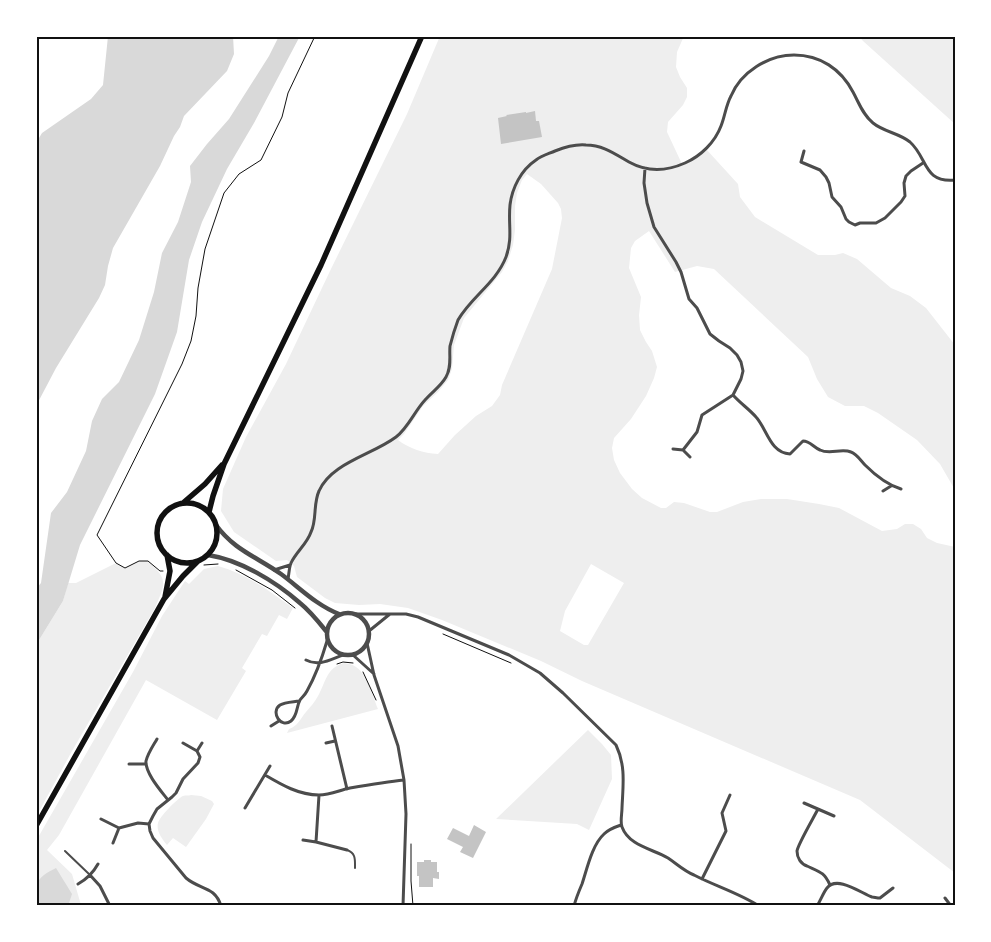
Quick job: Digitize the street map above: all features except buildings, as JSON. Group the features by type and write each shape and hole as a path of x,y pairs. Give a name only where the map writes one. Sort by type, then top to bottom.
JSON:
{"highway":[{"path":"209,512 224,464 321,265 422,36"},
{"path":"183,503 224,464"},
{"path":"36,826 164,598 183,576 198,561 208,555 213,548 218,533 209,512 202,506 192,503 174,506 160,520 158,538 161,547 167,555 176,561 187,563 198,561"},
{"path":"164,598 170,571 167,555"}],"street":[{"path":"288,580 290,564 312,531 319,490 327,478 336,470 387,444 399,435 424,400 442,383 448,373 450,346 458,321 498,272 505,260 511,236 510,206 513,190 526,169 535,160 572,145 586,144 604,148 632,164 645,168 669,168 687,162 700,155 718,133 734,89 748,73 770,59 794,55 818,59 829,64 847,81 866,117 882,130 910,142 931,174 945,180 955,180"},
{"path":"804,151 801,162 820,170 826,177 832,197 841,207 846,219 855,225 860,223 876,223 885,218 905,196 904,183 906,176 924,163"},
{"path":"645,168 644,184 654,227 676,262 689,299 697,308 710,334 737,355 743,371 733,395 702,415 697,432 683,450"},
{"path":"733,395 758,419 770,442 786,454 790,454 803,441 807,441 818,450 827,452 844,450 856,455 874,473 891,486 901,490"},
{"path":"673,449 683,450 690,457"},
{"path":"883,491 891,486"},
{"path":"216,525 230,542 274,570 319,605 338,614"},
{"path":"208,555 222,557 247,568 280,587 301,603 326,631"},
{"path":"274,570 290,564"},
{"path":"300,701 280,705 276,715 279,721 288,723 297,712 300,701 306,694 320,664 327,641 326,631 328,624 338,614 347,612 355,614 406,614 418,617 509,655 540,673 564,692 616,745 623,764 621,825 630,839 668,858 702,879 722,889 745,897 759,906"},
{"path":"355,614 367,624 369,631 368,643 374,675 398,746 404,780 406,814 403,906"},
{"path":"369,631 390,614"},
{"path":"327,641 336,652 343,655"},
{"path":"306,660 320,664 343,655 352,655 359,652 368,643"},
{"path":"352,655 374,675"},
{"path":"271,726 279,721"},
{"path":"332,726 347,789"},
{"path":"156,739 146,764 148,772 168,800"},
{"path":"326,743 335,741"},
{"path":"183,743 197,751 200,757 198,763 183,779 176,792 157,809 149,824 150,831 153,838 182,874 190,882 216,894 221,906"},
{"path":"197,751 202,743"},
{"path":"129,764 146,764"},
{"path":"246,808 270,766"},
{"path":"265,775 283,786 302,793 320,795 382,782 404,780"},
{"path":"316,842 320,795"},
{"path":"702,879 726,831 722,813 730,795"},
{"path":"804,803 834,816"},
{"path":"818,809 797,851 799,860 804,865 820,871 826,876 830,885"},
{"path":"102,819 119,828 138,823 149,824"},
{"path":"574,906 589,862 602,835 621,825"},
{"path":"113,843 119,828"},
{"path":"303,840 347,850"},
{"path":"78,884 86,880 98,864"},
{"path":"90,875 100,886 110,906"},
{"path":"818,906 826,888 830,885 843,884 872,897 880,898 893,888"},
{"path":"945,898 951,906"}],"lane":[{"path":"347,850 352,851 354,855 355,868"},
{"path":"65,852 90,875"}],"path":[{"path":"166,571 160,572 148,560 138,561 125,568 116,563 96,535 182,364 191,341 205,250 224,193 240,174 261,160 282,117 288,93 315,36"},
{"path":"204,566 219,564"},
{"path":"234,569 272,590 295,608"},
{"path":"443,634 508,662"},
{"path":"334,665 343,662 351,662 357,665"},
{"path":"362,670 377,702"}],"shaded area":[{"path":"108,36 233,36 234,54 227,71 184,116 160,166 113,248 105,285 99,298 56,368 36,406 36,143 42,133 91,99 103,85"},
{"path":"279,36 300,36 254,123 227,169 202,222 189,260 177,332 155,394 80,545 63,601 36,645 36,589 41,583 51,513 67,492 86,451 92,421 102,399 119,382 139,340 154,292 162,253 178,222 191,182 190,166 229,119 269,56"},
{"path":"440,36 684,36 677,52 676,67 687,88 687,97 683,105 668,122 667,132 682,164 706,149 738,184 740,197 755,217 818,255 843,253 857,259 891,288 910,296 926,308 955,345 955,490 940,464 917,440 878,413 864,406 845,406 828,397 817,379 808,357 714,269 697,266 675,272 649,231 635,241 631,248 629,268 641,297 640,330 652,351 657,367 646,396 631,419 614,438 612,448 614,460 620,473 632,489 642,498 661,508 666,508 674,502 684,503 710,512 717,512 743,502 761,499 787,499 839,508 882,531 897,529 905,524 913,524 921,529 927,538 937,543 955,547 955,873 860,800 442,620 408,608 380,604 335,603 325,598 297,577 294,566 287,560 276,561 234,532 221,511 223,489 246,437 286,364 407,114","holes":["527,174 541,184 561,209 562,218 552,269 502,385 500,395 492,406 476,416 438,454 422,452 398,440 423,406 448,380 452,369 454,345 464,318 502,272 508,261 515,230 517,193 522,180","591,564 624,583 588,645 584,645 560,631 565,611"]},
{"path":"859,36 955,36 955,124 863,41"},
{"path":"139,561 148,561 155,567 162,578 163,588 155,608 36,817 36,645 63,601 68,583 76,583 116,563 125,568"},
{"path":"218,566 248,578 293,608 287,619 279,615 267,636 262,634 242,668 246,671 217,720 146,680 59,835 47,850 72,874 81,905 36,906 36,841 133,672 162,616 185,581 189,584 204,569"},
{"path":"344,663 360,670 378,709 287,733 289,729 299,722 315,700 333,668"},
{"path":"588,730 611,755 612,779 589,830 577,824 496,819"},
{"path":"201,796 212,801 214,804 186,847 173,838 167,845 159,832 159,820 181,797"},
{"path":"56,868 72,894 68,906 36,906 38,882 44,875"}]}
